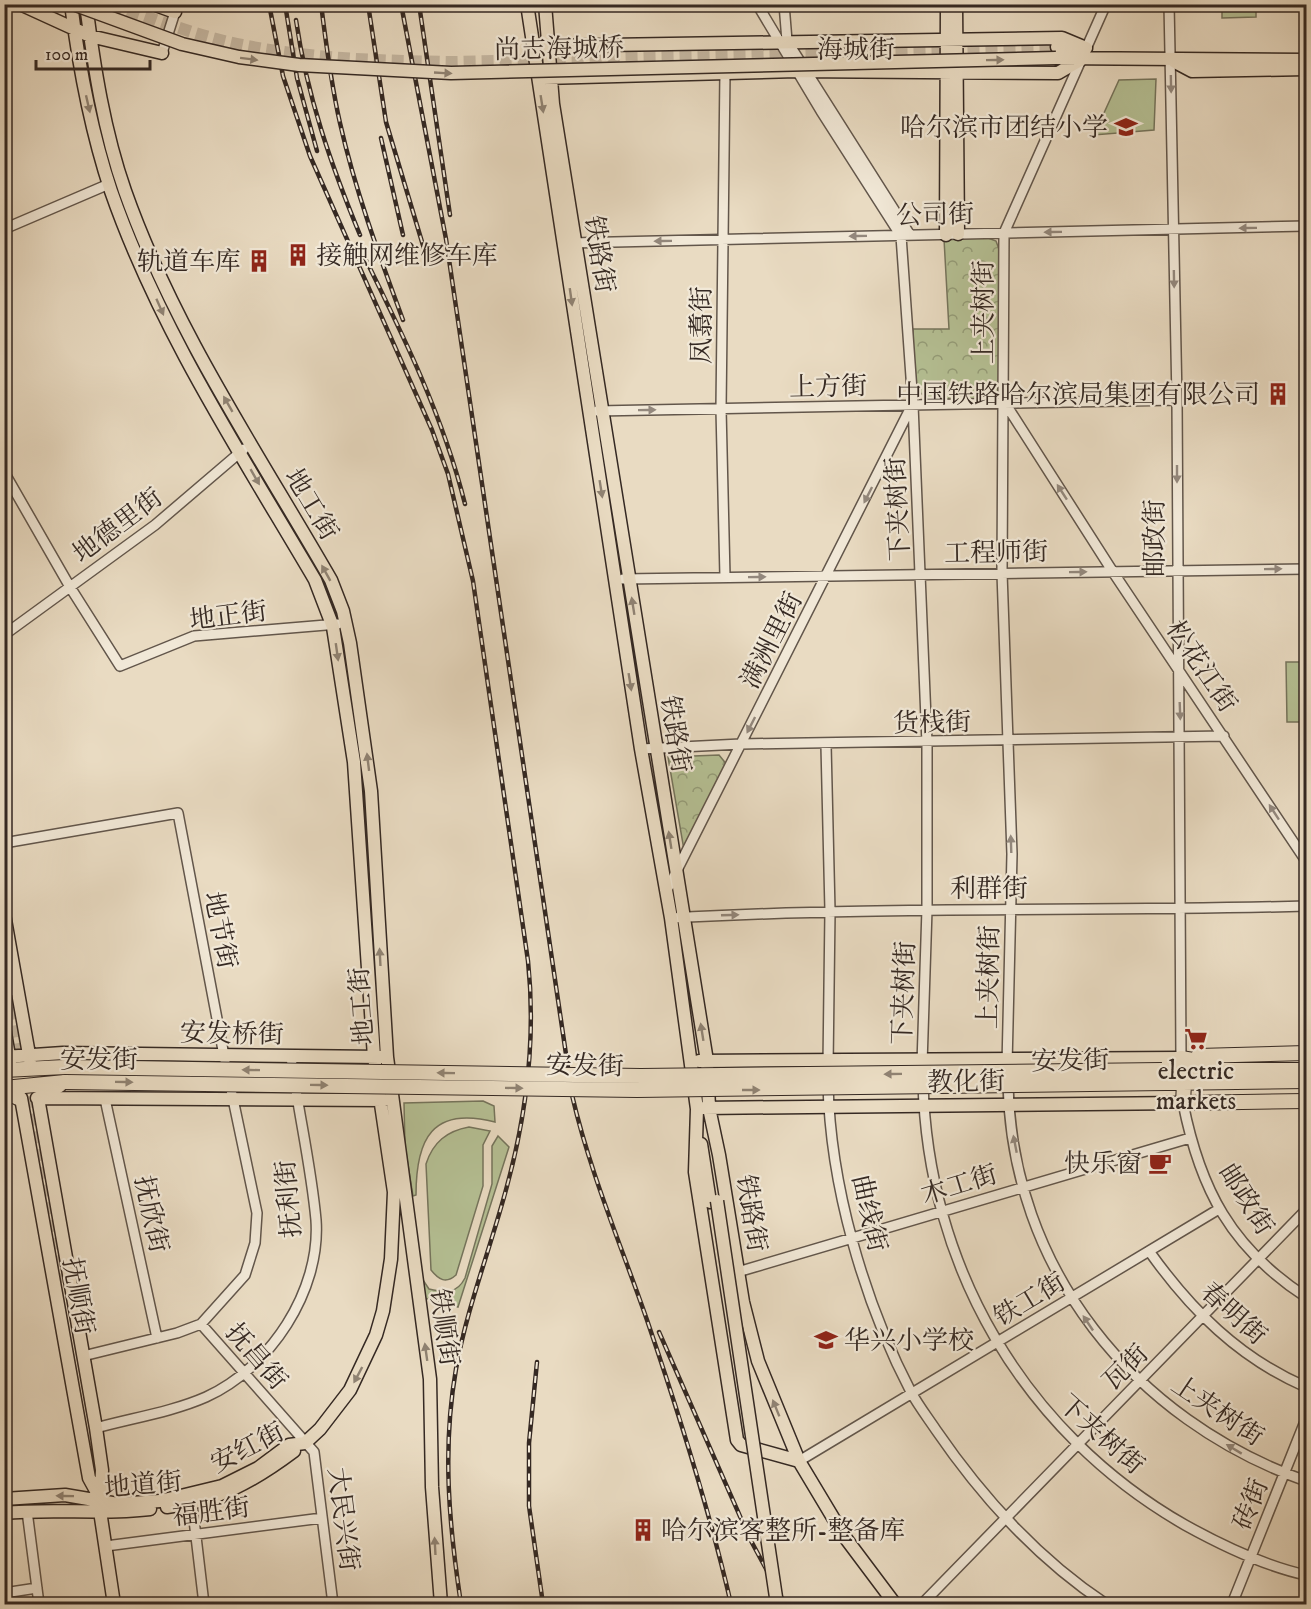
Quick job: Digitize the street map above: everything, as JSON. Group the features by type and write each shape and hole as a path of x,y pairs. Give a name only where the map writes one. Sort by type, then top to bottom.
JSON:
{"highway":[{"name":"教化街","path":"1182,1081 1232,1053 1306,1053"},
{"name":"安发街","path":"7,1063 30,1061 65,1074"},
{"name":"教化街","path":"1182,1081 1216,1064 1306,1062"},
{"name":"教化街","path":"1182,1081 1306,1070"},
{"name":"安发街","path":"4,1089 65,1074 637,1090 1164,1076"},
{"path":"4,1089 25,1098 65,1074"},
{"name":"教化街","path":"1164,1076 1182,1081 1306,1101"},
{"name":"教化街","path":"1182,1081 1306,1081"},
{"name":"教化街","path":"1182,1081 1306,1090"}],"main road":[{"path":"20,4 90,36 162,53"},
{"name":"地工街","path":"72,4 87,99 109,184 132,244 168,325 322,593 333,625 358,796 374,1057"},
{"name":"尚志海城桥","path":"72,4 192,46 239,57 322,66 452,73 1056,53 1084,54"},
{"name":"地工街","path":"86,4 104,116 115,157 152,259 191,339 331,580 346,623 371,791 387,1057"},
{"path":"153,4 174,8"},
{"name":"铁路街","path":"527,4 532,46 602,411 676,873 677,917 692,1061 703,1108 719,1155 751,1337 775,1406 799,1461 844,1536 895,1605"},
{"name":"铁路街","path":"545,4 588,411 666,892 677,917 707,1061 695,1172 737,1440 741,1444 778,1457 799,1461"},
{"path":"947,4 952,38"},
{"path":"952,234 951,72 956,4"},
{"name":"海城街","path":"532,46 1062,38 1084,54 1171,60 1306,60"},
{"name":"海城街","path":"538,78 800,71 1058,73 1084,54"},
{"name":"海城街","path":"1171,60 1195,55 1306,54"},
{"name":"海城街","path":"1171,60 1192,71 1306,69"},
{"path":"4,914 30,1061"},
{"path":"4,969 8,990"},
{"path":"4,1027 7,1063"},
{"name":"安发桥街","path":"30,1061 224,1055 387,1057"},
{"name":"铁顺街","path":"374,1057 386,1100 430,1378 432,1487 441,1605"},
{"name":"铁顺街","path":"387,1057 386,1100 394,1192 391,1259"},
{"name":"教化街","path":"692,1061 1007,1060 1182,1081"},
{"name":"教化街","path":"703,1108 1008,1105 1182,1081"},
{"path":"25,1098 386,1100"},
{"name":"抚顺街","path":"25,1098 83,1356 102,1470 100,1505"},
{"name":"抚顺街","path":"25,1098 89,1478 100,1505"},
{"path":"703,1108 714,1201 777,1605"},
{"name":"铁路街","path":"714,1201 770,1605"},
{"name":"安红街","path":"4,1499 65,1495 100,1505 150,1502 212,1490 247,1474 289,1445 305,1443 335,1411 369,1353 383,1311 391,1259"},
{"name":"抚顺街","path":"62,1283 100,1505"},
{"name":"地道街","path":"4,1514 100,1505 120,1513 192,1503 240,1488 305,1443"},
{"path":"100,1505 114,1605"}],"street":[{"path":"757,4 783,41 905,235"},
{"path":"783,41 784,4"},
{"path":"1004,233 1106,4"},
{"name":"邮政街","path":"1169,4 1177,400 1182,1081 1190,1138 1205,1183 1219,1209 1258,1259 1306,1297"},
{"path":"162,53 174,8"},
{"name":"凤翥街","path":"725,72 721,409 725,578"},
{"path":"4,230 109,184"},
{"name":"公司街","path":"569,243 1306,226"},
{"name":"上夹树街","path":"1004,233 1005,403 1002,573 1011,908 1007,1060 1008,1105 1024,1187 1052,1263 1071,1298 1097,1337 1141,1382 1203,1431 1253,1461 1306,1481"},
{"name":"下夹树街","path":"905,235 927,743 927,909 922,1061 923,1106 929,1163 941,1212 962,1269 997,1342 1041,1406 1078,1445 1155,1508 1213,1540 1251,1557 1306,1575"},
{"name":"上方街","path":"588,411 1177,400"},
{"name":"松花江街","path":"1005,403 1113,572 1178,666 1306,861"},
{"name":"满洲里街","path":"666,892 912,405"},
{"name":"地德里街","path":"4,635 155,525 250,443"},
{"path":"4,472 70,587"},
{"name":"工程师街","path":"615,579 1306,569"},
{"name":"地正街","path":"70,587 120,666 194,636 346,623"},
{"name":"货栈街","path":"641,749 741,744 826,745 1224,736"},
{"name":"曲线街","path":"826,745 830,911 828,1106 852,1238 883,1331 912,1394 960,1465 1006,1519 1079,1586 1106,1605"},
{"name":"地节街","path":"4,843 178,813 232,1099 257,1213 255,1243 249,1265 239,1284 201,1324"},
{"name":"利群街","path":"677,917 927,909 1181,909 1306,906"},
{"name":"抚利街","path":"96,1428 192,1403 220,1390 244,1373 264,1354 287,1323 301,1297 313,1251 316,1220 291,1057"},
{"name":"抚欣街","path":"105,1099 157,1338"},
{"name":"木工街","path":"741,1271 1190,1138"},
{"name":"铁工街","path":"799,1461 1219,1209"},
{"name":"瓦街","path":"922,1605 1204,1318 1306,1210"},
{"name":"春明街","path":"1149,1251 1204,1318 1228,1341 1251,1358 1306,1387"},
{"path":"83,1356 157,1338 201,1324"},
{"name":"抚昌街","path":"201,1324 305,1443"},
{"name":"砖街","path":"1232,1605 1306,1419"},
{"name":"大民兴街","path":"305,1443 314,1452 333,1605"},
{"path":"192,1503 204,1605"},
{"path":"27,1511 39,1605"},
{"name":"福胜街","path":"106,1546 322,1518"},
{"path":"4,1593 37,1588"}],"green space":[{"path":"1222,5 1256,5 1256,17 1222,18"},
{"path":"1156,79 1154,130 1094,135 1119,80"},
{"path":"988,238 996,241 1000,252 1002,395 995,401 936,400 918,390 913,381 911,362 913,329 949,329 944,239"},
{"path":"1286,662 1306,662 1306,722 1287,722"},
{"path":"719,755 728,766 684,850 668,757"},
{"path":"483,1101 494,1106 495,1122 474,1118 456,1119 442,1123 432,1132 424,1143 419,1158 416,1195 413,1196 405,1146 404,1103"},
{"path":"469,1127 490,1131 483,1145 483,1186 456,1275 443,1280 431,1270 426,1164 442,1139 454,1131"},
{"path":"498,1136 509,1147 458,1307 424,1298 423,1280 429,1289 450,1291 458,1287 465,1278 492,1184 492,1146"}],"tunnel":[{"path":"111,4 192,32 242,45 268,50 374,60 453,62 1057,47"},
{"path":"8,990 62,1283"}],"railway":[{"path":"269,4 283,76 310,156 432,430 448,474 473,581 528,961 531,1018 525,1102 501,1209 466,1323 452,1399 448,1458 450,1516 461,1604"},
{"path":"285,4 297,78 317,151"},
{"path":"321,4 331,79 346,148 368,222 403,320"},
{"path":"368,4 386,122 425,252"},
{"path":"401,4 446,239 572,1095 597,1181 682,1426 731,1604"},
{"path":"419,4 450,215"},
{"path":"296,20 313,103 321,130 360,235"},
{"path":"381,138 403,235"},
{"path":"358,244 419,371 456,470 465,504"},
{"path":"659,1332 750,1539 785,1604"},
{"path":"537,1362 529,1443 529,1506 543,1604"}],"place":[{"name":"哈尔滨市团结小学","path":"1126,127"},
{"name":"接触网维修车库","path":"298,255"},
{"name":"轨道车库","path":"259,261"},
{"name":"中国铁路哈尔滨局集团有限公司","path":"1278,394"},
{"name":"electric markets","path":"1196,1039"},
{"name":"快乐窗","path":"1160,1163"},
{"name":"华兴小学校","path":"826,1340"},
{"name":"哈尔滨客整所-整备库","path":"643,1530"}]}
